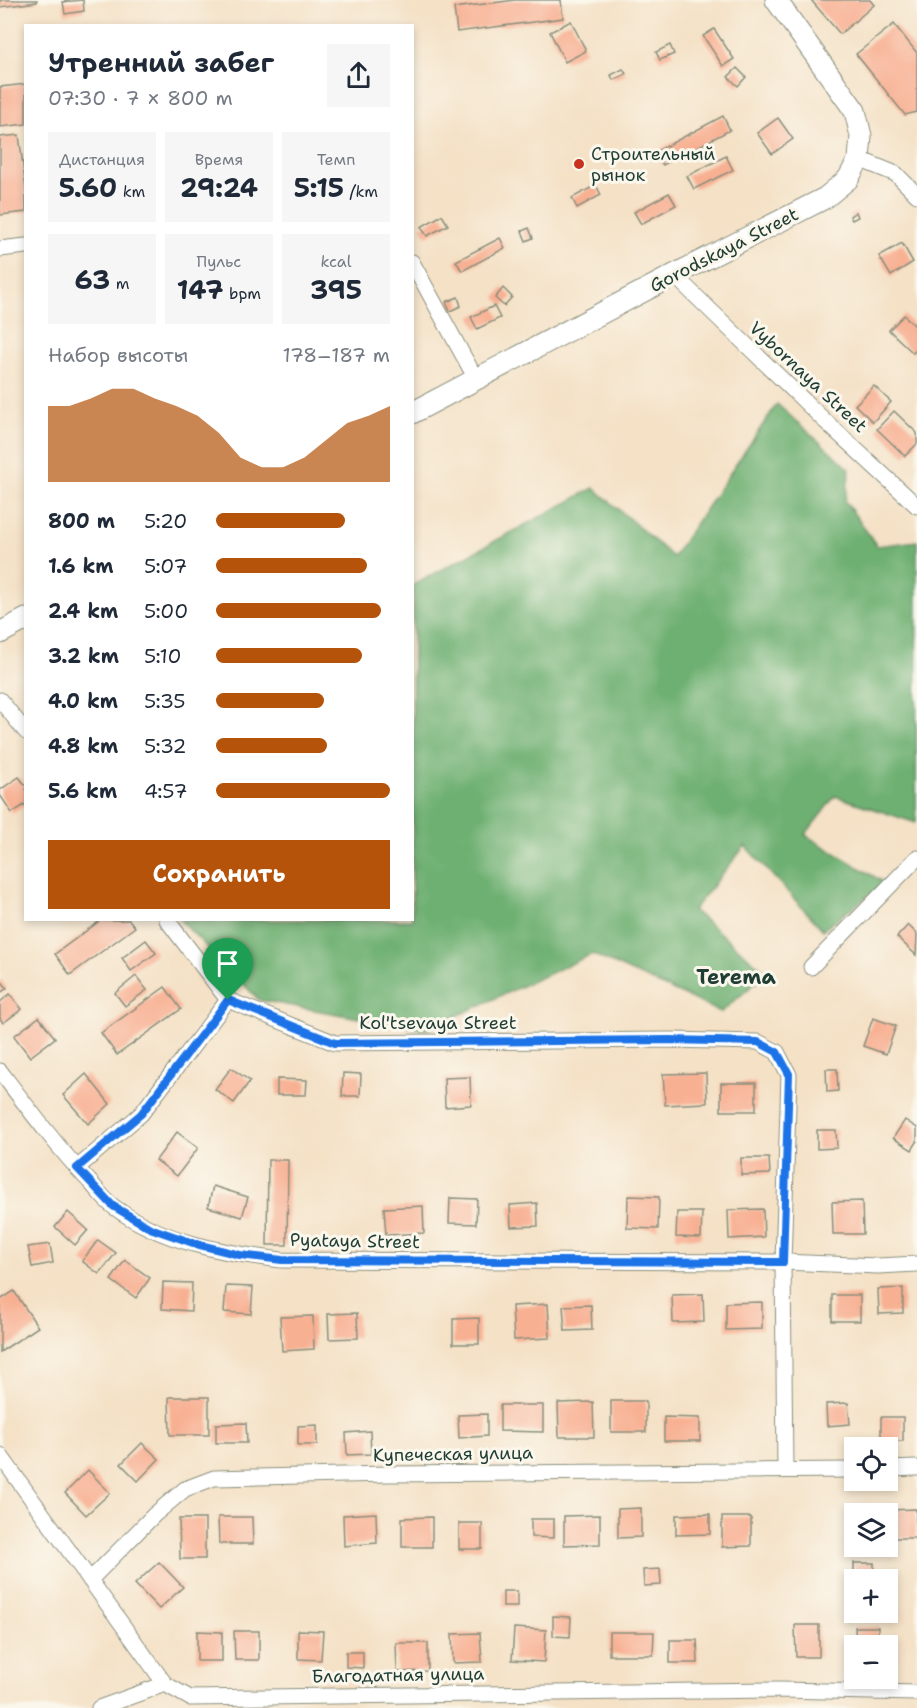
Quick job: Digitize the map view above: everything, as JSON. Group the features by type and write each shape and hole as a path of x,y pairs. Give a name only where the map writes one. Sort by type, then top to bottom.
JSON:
{"street":[{"path":"776,0 855,111 861,136 859,159 896,174 917,195"},
{"name":"Gorodskaya Street","path":"414,412 825,198 848,179 859,159"},
{"path":"0,249 24,246"},
{"path":"414,266 476,379"},
{"name":"Vybornaya Street","path":"674,275 917,506"},
{"path":"0,633 24,620"},
{"path":"0,700 24,730"},
{"path":"811,967 917,858"},
{"path":"77,1168 141,1114 228,1000 168,921"},
{"name":"Kol'tsevaya Street","path":"228,1000 335,1043 658,1040 758,1042 777,1052 789,1074 783,1262"},
{"name":"Pyataya Street","path":"0,1071 77,1168 113,1206 150,1228 196,1244 240,1255 282,1260 783,1262 878,1266 917,1264"},
{"path":"783,1262 785,1470"},
{"name":"Благодатная улица","path":"0,1455 165,1684 190,1698 780,1690 917,1694"},
{"path":"898,1469 917,1468"},
{"name":"Купеческая улица","path":"90,1580 154,1515 185,1489 214,1478 844,1470"},
{"path":"99,1708 165,1684"}],"green space":[{"path":"777,404 850,469 845,501 877,546 917,541 916,823 835,796 805,835 885,883 823,930 745,846 693,910 767,973 721,1012 592,954 426,1030 259,1000 181,921 414,921 414,584 594,488 673,557"}],"building":[{"path":"0,0 37,0 37,2 0,7"},
{"path":"83,0 84,11 65,14 63,2"},
{"path":"515,0 561,0 563,18 457,32 454,8"},
{"path":"811,0 870,0 874,5 840,34"},
{"path":"571,21 586,51 565,62 550,32"},
{"path":"894,24 917,53 917,112 905,115 856,54"},
{"path":"714,29 734,59 723,66 703,36"},
{"path":"670,45 674,54 660,60 656,52"},
{"path":"737,68 746,77 738,86 728,77"},
{"path":"623,69 626,74 613,80 611,75"},
{"path":"24,84 24,124 0,127 0,87"},
{"path":"723,116 730,130 663,165 655,152"},
{"path":"778,118 793,139 772,154 757,133"},
{"path":"19,135 24,174 24,212 0,215 0,137"},
{"path":"726,156 733,170 694,189 687,176"},
{"path":"596,185 601,195 577,208 572,198"},
{"path":"669,193 676,205 641,224 634,212"},
{"path":"856,212 858,217 852,220 850,216"},
{"path":"442,215 448,225 427,236 421,227"},
{"path":"529,228 533,238 526,241 522,231"},
{"path":"500,238 505,248 462,271 456,261"},
{"path":"902,243 913,262 891,276 879,256"},
{"path":"503,288 512,297 504,306 495,298"},
{"path":"458,297 461,306 450,311 446,302"},
{"path":"494,306 500,318 477,329 471,317"},
{"path":"904,315 917,328 917,349 913,353 889,330"},
{"path":"874,386 891,402 873,422 855,405"},
{"path":"894,411 917,433 917,444 905,456 877,429"},
{"path":"19,777 24,783 24,805 12,813 0,795 0,790"},
{"path":"100,921 130,921 135,927 70,975 55,954"},
{"path":"908,925 917,934 916,955 897,937"},
{"path":"146,940 156,953 131,971 122,958"},
{"path":"136,976 147,990 125,1006 115,993"},
{"path":"0,979 7,988 0,993"},
{"path":"165,987 181,1009 117,1055 101,1033"},
{"path":"10,994 22,1009 3,1023 0,1018 0,1002"},
{"path":"39,1017 55,1038 30,1057 14,1036"},
{"path":"873,1018 896,1026 886,1054 863,1046"},
{"path":"231,1068 250,1081 234,1103 215,1089"},
{"path":"826,1069 837,1069 838,1091 827,1092"},
{"path":"343,1073 361,1074 360,1096 342,1096"},
{"path":"706,1073 707,1103 665,1105 663,1074"},
{"path":"86,1074 110,1104 88,1124 63,1095"},
{"path":"470,1077 471,1105 445,1107 444,1078"},
{"path":"277,1079 307,1080 306,1095 277,1095"},
{"path":"721,1083 756,1083 756,1111 721,1111"},
{"path":"905,1120 917,1128 917,1142 912,1150 893,1138"},
{"path":"817,1130 836,1130 837,1148 817,1149"},
{"path":"177,1132 198,1148 177,1176 156,1160"},
{"path":"741,1158 769,1158 770,1174 741,1175"},
{"path":"268,1160 288,1160 287,1245 267,1245"},
{"path":"213,1186 248,1197 242,1217 208,1207"},
{"path":"628,1196 659,1197 658,1229 627,1228"},
{"path":"450,1198 477,1199 476,1224 449,1223"},
{"path":"862,1201 863,1234 833,1234 832,1202"},
{"path":"537,1203 538,1226 511,1227 510,1205"},
{"path":"423,1206 424,1233 386,1235 384,1208"},
{"path":"763,1209 764,1237 729,1239 728,1210"},
{"path":"68,1212 88,1230 75,1245 55,1227"},
{"path":"677,1212 702,1212 701,1238 676,1237"},
{"path":"98,1240 116,1253 99,1274 82,1261"},
{"path":"50,1244 53,1263 32,1267 28,1247"},
{"path":"125,1260 150,1278 136,1298 111,1280"},
{"path":"163,1282 192,1283 191,1311 162,1309"},
{"path":"226,1286 253,1287 251,1314 224,1312"},
{"path":"903,1288 903,1313 879,1314 878,1289"},
{"path":"14,1291 38,1327 0,1352 0,1300"},
{"path":"703,1294 704,1322 673,1323 672,1295"},
{"path":"832,1295 860,1295 860,1321 832,1321"},
{"path":"762,1302 762,1329 726,1330 726,1303"},
{"path":"548,1304 550,1338 514,1340 512,1306"},
{"path":"591,1305 592,1330 565,1331 563,1306"},
{"path":"357,1313 358,1338 329,1339 328,1314"},
{"path":"313,1316 314,1349 282,1351 280,1317"},
{"path":"479,1318 479,1344 453,1344 453,1319"},
{"path":"169,1397 209,1397 209,1435 170,1435"},
{"path":"611,1401 646,1401 646,1432 611,1432"},
{"path":"593,1402 594,1437 559,1437 558,1403"},
{"path":"848,1403 850,1424 827,1426 826,1404"},
{"path":"500,1405 543,1405 543,1432 500,1431"},
{"path":"487,1414 487,1436 459,1438 458,1415"},
{"path":"664,1417 700,1418 700,1441 664,1441"},
{"path":"881,1417 903,1417 903,1441 898,1441 898,1437 881,1437"},
{"path":"246,1423 247,1443 216,1443 216,1424"},
{"path":"317,1425 317,1445 298,1445 298,1426"},
{"path":"370,1431 371,1454 347,1455 346,1433"},
{"path":"142,1443 159,1459 138,1481 121,1464"},
{"path":"88,1470 110,1493 86,1515 65,1493"},
{"path":"641,1508 641,1537 618,1538 618,1509"},
{"path":"916,1509 916,1538 898,1538 898,1510"},
{"path":"376,1513 377,1543 344,1546 343,1515"},
{"path":"710,1514 710,1534 676,1535 676,1515"},
{"path":"600,1515 600,1544 564,1545 564,1516"},
{"path":"218,1517 252,1517 253,1544 219,1544"},
{"path":"432,1517 432,1547 402,1547 402,1518"},
{"path":"722,1517 751,1517 751,1546 722,1547"},
{"path":"179,1519 205,1519 205,1559 180,1559"},
{"path":"531,1519 554,1519 554,1538 531,1537"},
{"path":"459,1523 482,1523 482,1549 459,1549"},
{"path":"159,1562 183,1587 159,1609 135,1584"},
{"path":"854,1563 874,1563 874,1569 854,1569"},
{"path":"660,1569 661,1585 644,1586 643,1570"},
{"path":"503,1591 517,1591 517,1607 503,1607"},
{"path":"553,1616 571,1617 570,1637 553,1636"},
{"path":"795,1625 819,1625 819,1657 796,1657"},
{"path":"855,1627 878,1627 878,1635 855,1635"},
{"path":"514,1628 546,1630 544,1662 512,1660"},
{"path":"298,1630 323,1631 321,1660 298,1659"},
{"path":"197,1631 222,1632 222,1661 197,1661"},
{"path":"234,1631 259,1631 259,1660 235,1660"},
{"path":"609,1632 654,1632 653,1655 609,1655"},
{"path":"480,1633 482,1662 453,1663 452,1634"},
{"path":"670,1640 697,1640 698,1663 670,1663"},
{"path":"396,1643 428,1643 428,1671 397,1672"},
{"path":"346,1652 363,1652 363,1668 346,1667"}],"place":[{"name":"Строительный рынок","path":"579,164"}],"district":[{"name":"Terema","path":"736,977"}],"route":[{"path":"228,1000 335,1043 670,1040 758,1042 777,1052 789,1074 783,1262 282,1260 240,1255 196,1244 150,1228 113,1206 77,1168 141,1114 228,1000"}]}
